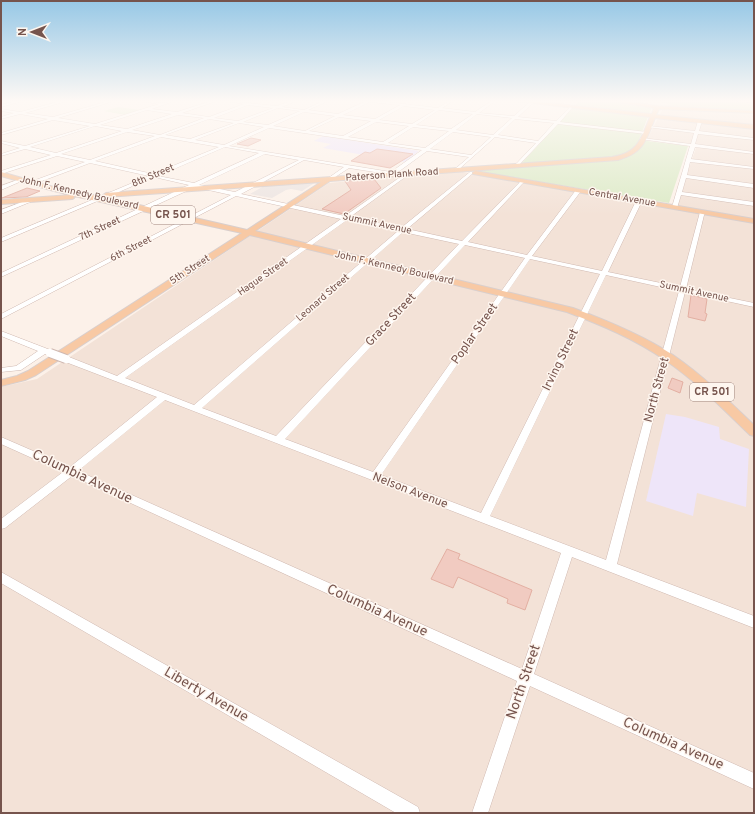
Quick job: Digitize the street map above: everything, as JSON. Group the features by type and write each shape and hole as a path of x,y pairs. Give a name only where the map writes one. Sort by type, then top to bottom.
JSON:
{"main road":[{"name":"Paterson Plank Road","path":"105,197 392,174 457,170 480,171 517,166 622,157 636,151 642,139"},
{"name":"Central Avenue","path":"457,170 754,220"},
{"name":"Central Avenue","path":"467,172 480,171 490,176"},
{"name":"John F. Kennedy Boulevard","path":"1,174 32,184 91,196 105,197 306,247 555,306 583,315 626,333 666,355 695,377 754,432"},
{"name":"5th Street","path":"1,383 32,373 329,180"},
{"path":"1,202 91,196"}],"street":[{"path":"1,155 51,139"},
{"path":"1,174 101,139"},
{"path":"32,184 153,139"},
{"path":"178,139 392,174 441,139"},
{"path":"190,141 195,139"},
{"name":"8th Street","path":"1,240 240,139"},
{"path":"350,139 471,156"},
{"path":"384,144 392,139"},
{"path":"457,170 471,156 492,139"},
{"path":"517,139 539,142"},
{"path":"517,166 542,139"},
{"path":"660,139 754,153"},
{"path":"675,207 695,139"},
{"name":"Summit Avenue","path":"1,142 289,206 754,305"},
{"name":"7th Street","path":"1,274 263,152"},
{"name":"6th Street","path":"1,317 303,159"},
{"path":"689,160 754,168"},
{"name":"5th Street","path":"329,180 348,166"},
{"name":"Leonard Street","path":"195,409 403,230 467,172"},
{"name":"Hague Street","path":"118,380 406,174"},
{"path":"684,176 754,186"},
{"path":"1,188 22,180"},
{"name":"Grace Street","path":"277,441 432,277 463,242 522,182"},
{"name":"Poplar Street","path":"374,478 503,294 578,191"},
{"path":"679,193 754,204"},
{"path":"1,212 32,200"},
{"name":"Irving Street","path":"483,519 639,201"},
{"name":"North Street","path":"610,567 703,212"},
{"name":"Nelson Avenue","path":"1,334 277,441 754,622"},
{"path":"1,370 18,368 47,352"},
{"path":"1,525 163,397"},
{"name":"Columbia Avenue","path":"1,440 754,781"},
{"name":"North Street","path":"480,813 568,551"},
{"name":"Liberty Avenue","path":"1,577 412,813"}],"shaded area":[{"path":"318,139 342,139 419,151 405,162 323,148 331,144 314,141"},
{"path":"647,139 754,139 754,813 1,813 1,387 37,379 329,183 457,171 675,209 697,145"},
{"path":"316,182 302,191 291,189 286,190 272,198 250,194 264,186"},
{"path":"666,414 685,417 719,427 720,439 749,449 746,507 697,493 693,516 646,501"}],"green space":[{"path":"544,139 639,139 688,146 669,203 480,172 483,169 519,166"}],"building":[{"path":"249,139 261,140 248,146 237,144"},
{"path":"377,149 413,154 390,168 351,161 365,152 370,153"},
{"path":"374,179 381,188 344,214 322,209 351,190 345,181"},
{"path":"27,188 40,191 26,197 2,198"},
{"path":"691,295 707,299 705,313 707,314 705,321 688,317"},
{"path":"672,378 683,382 680,393 668,388"},
{"path":"447,549 460,554 458,559 532,590 525,610 507,603 508,599 458,577 453,588 431,579"}]}
